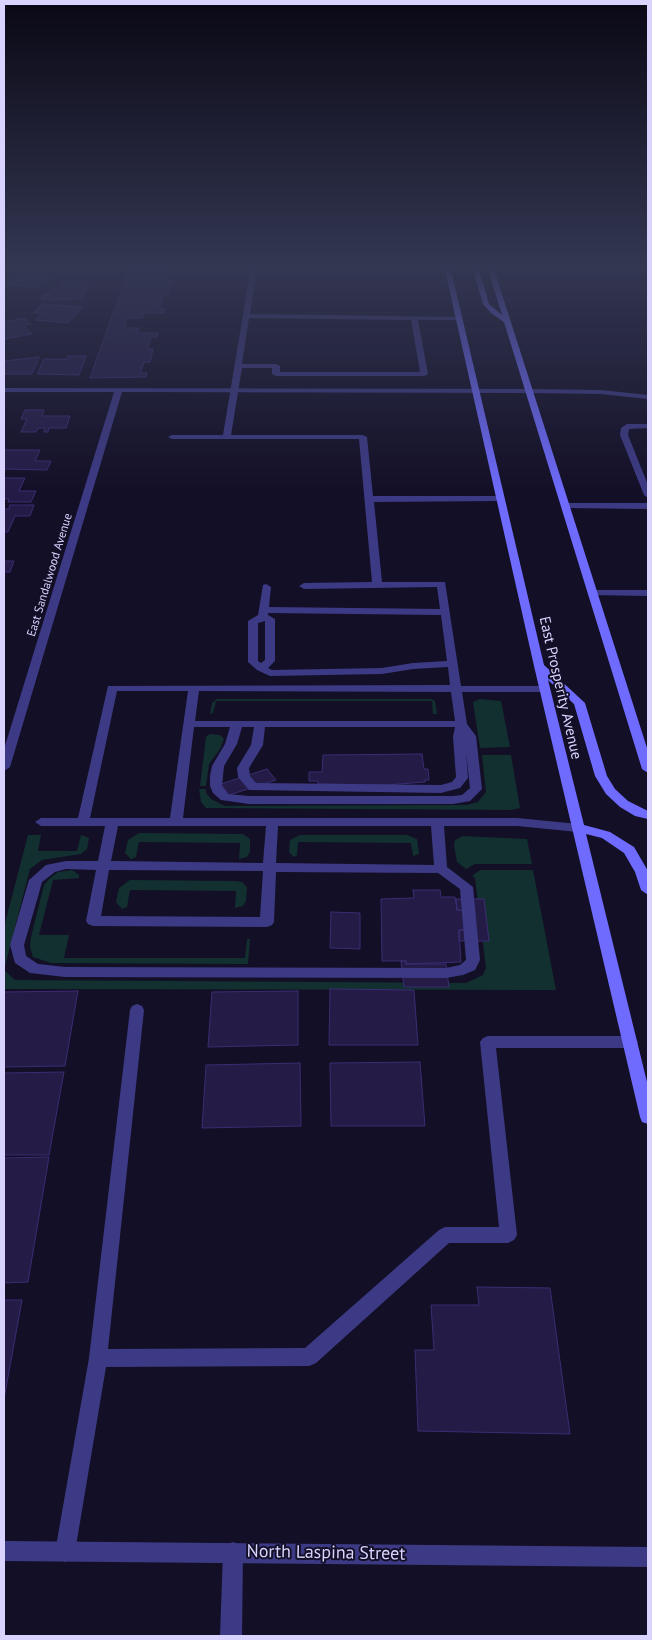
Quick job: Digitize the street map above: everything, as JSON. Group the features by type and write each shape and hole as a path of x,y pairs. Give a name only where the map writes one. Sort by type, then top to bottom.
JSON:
{"main road":[{"name":"East Prosperity Avenue","path":"464,343 544,689 648,1117"},
{"path":"515,343 648,769"},
{"path":"539,666 579,703 601,776 610,791 624,804 638,813 648,815"},
{"path":"578,828 606,835 629,850 642,872 648,890"}],"street":[{"path":"227,437 242,343"},
{"path":"239,366 276,366 276,374 424,374 418,343"},
{"path":"4,390 601,392 648,397"},
{"name":"East Sandalwood Avenue","path":"4,767 119,390"},
{"path":"648,426 630,426 625,428 624,435 648,495"},
{"path":"172,437 363,437 377,585"},
{"path":"368,499 500,498"},
{"path":"566,506 648,506"},
{"path":"260,724 257,745 243,768 244,777 253,787 441,789 456,785 462,778 459,737 461,724 442,584 304,586"},
{"path":"263,613 266,587"},
{"path":"593,593 648,593"},
{"path":"445,612 263,613 253,621 253,662 270,673 382,671 414,666 453,664"},
{"path":"261,668 270,661 270,619 263,613"},
{"path":"83,822 112,688 544,689"},
{"path":"176,822 194,688"},
{"path":"189,724 461,724"},
{"path":"237,724 231,744 218,766 216,776 216,786 219,793 225,797 249,800 453,800 466,798 476,789 470,736 461,724"},
{"path":"41,822 517,822 578,828"},
{"path":"112,822 93,920 258,922 267,922 272,822"},
{"path":"437,823 441,868"},
{"path":"66,865 103,867 269,867 441,868 466,887 473,960 470,966 456,973 65,972 35,970 20,959 17,945 36,880 51,868 66,865"},
{"path":"65,1552 98,1358 137,1010"},
{"path":"98,1358 309,1357 445,1235 508,1235 488,1042 630,1042"},
{"name":"North Laspina Street","path":"4,1551 648,1557"},
{"path":"231,1636 233,1552"}],"green space":[{"path":"217,699 431,699 435,701 437,714 433,714 432,701 216,701 213,713 210,714 212,703"},
{"path":"480,699 501,701 510,747 480,748 473,702"},
{"path":"210,734 220,735 224,739 220,749 209,764 206,786 200,786 206,737"},
{"path":"482,755 511,755 520,808 511,810 206,808 201,802 199,789 206,789 206,793 211,799 225,806 467,805 478,802 486,792"},
{"path":"139,833 243,834 250,839 250,852 247,857 239,859 240,843 139,842 136,857 131,859 125,853 128,840"},
{"path":"28,835 41,835 38,851 77,851 81,835 89,838 87,849 81,854 42,860 30,869 4,970 4,927"},
{"path":"300,835 407,835 417,839 419,854 413,856 411,843 298,842 297,855 294,857 289,852 290,840"},
{"path":"463,836 527,839 532,864 475,864 466,869 457,862 454,845 455,840"},
{"path":"72,870 79,875 79,878 53,880 39,935 69,935 64,958 245,958 247,939 250,939 248,964 51,963 33,957 30,947 31,937 44,885 58,872"},
{"path":"480,870 533,870 556,990 4,989 4,970 15,980 466,983 483,975 486,968 475,878 472,876"},
{"path":"130,880 242,882 247,887 246,901 243,906 235,908 236,891 130,890 127,907 122,909 116,902 119,888"}],"building":[{"path":"103,343 149,343 147,349 153,349 150,362 144,362 140,373 147,373 146,377 90,378"},
{"path":"68,356 86,356 79,375 37,374 44,359 67,359"},
{"path":"39,357 32,374 4,374 4,361"},
{"path":"25,410 44,410 42,416 70,416 66,428 49,428 48,432 44,432 45,428 38,428 36,432 21,432 27,419 21,419"},
{"path":"4,450 40,450 35,461 51,461 47,470 4,469"},
{"path":"4,478 25,478 19,491 36,491 31,502 8,502 9,499 4,499"},
{"path":"10,505 34,505 30,516 15,516 8,532 4,532 4,509 9,509"},
{"path":"4,561 14,561 10,572 4,572"},
{"path":"422,754 424,769 428,769 429,780 425,780 425,782 386,785 318,784 318,781 309,781 309,772 322,772 323,755"},
{"path":"267,769 276,780 229,795 221,784"},
{"path":"413,890 440,890 441,897 455,897 457,910 467,911 469,930 459,930 461,962 406,964 406,961 382,961 381,899 414,898"},
{"path":"456,899 484,899 489,941 459,941 459,930 469,930 467,911 457,910"},
{"path":"331,912 360,913 360,949 330,948"},
{"path":"401,961 406,961 406,964 446,964 449,987 404,987"},
{"path":"330,989 414,990 418,1045 329,1045"},
{"path":"78,991 65,1066 4,1067 4,992"},
{"path":"298,991 298,1045 208,1047 212,992"},
{"path":"420,1062 425,1126 331,1126 330,1063"},
{"path":"300,1063 301,1126 202,1128 206,1065"},
{"path":"64,1072 49,1155 4,1155 4,1073"},
{"path":"49,1157 28,1282 4,1283 4,1158"},
{"path":"477,1287 550,1288 570,1434 418,1431 415,1350 434,1350 431,1305 479,1305"},
{"path":"4,1300 22,1300 4,1399"}]}
